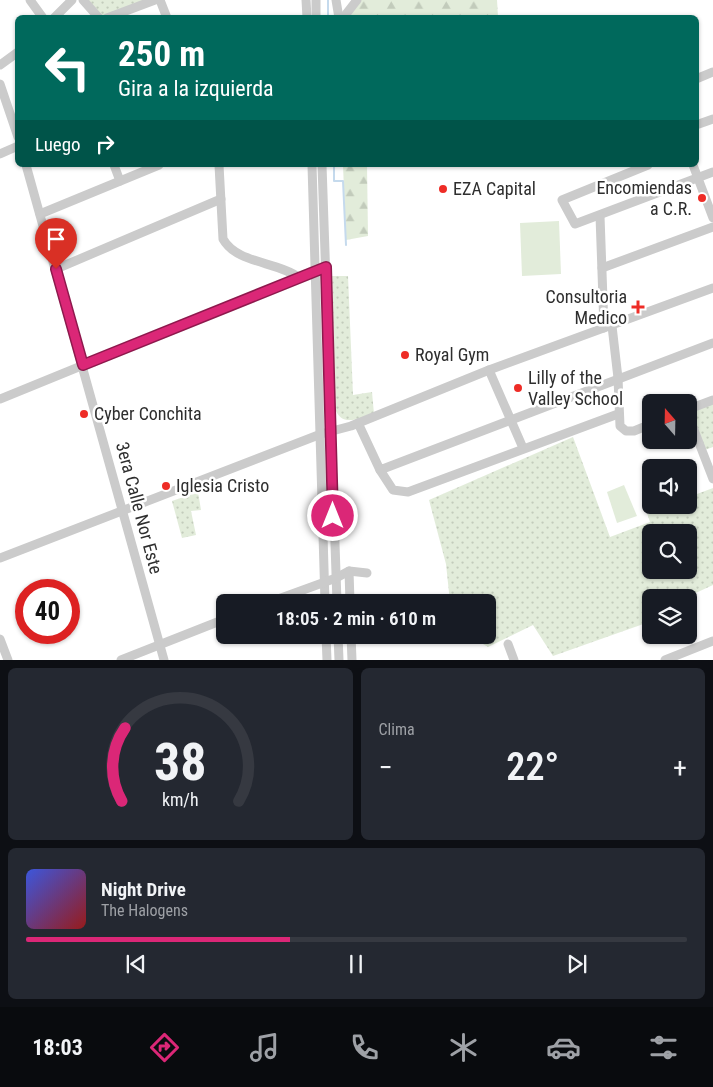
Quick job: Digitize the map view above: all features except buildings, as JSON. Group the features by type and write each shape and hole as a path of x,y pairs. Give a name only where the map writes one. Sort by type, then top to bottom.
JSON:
{"street":[{"path":"30,0 41,15"},
{"path":"57,15 72,0"},
{"path":"83,0 96,15"},
{"path":"115,15 155,0"},
{"path":"160,0 166,15"},
{"path":"306,0 307,15"},
{"path":"316,0 316,15"},
{"path":"336,0 338,15"},
{"path":"345,15 357,0"},
{"path":"0,66 15,54"},
{"path":"699,78 713,72"},
{"path":"0,84 15,128"},
{"path":"699,124 713,119"},
{"path":"0,154 15,147"},
{"name":"3era Calle Nor Este","path":"27,167 164,660"},
{"path":"115,167 120,181"},
{"path":"40,214 154,167"},
{"path":"219,167 223,239 228,248 238,254 288,270 300,278"},
{"path":"312,167 325,594"},
{"path":"322,167 332,407 333,516 337,594"},
{"path":"643,167 562,200 575,224 713,172"},
{"path":"694,167 713,218"},
{"path":"313,193 323,192"},
{"path":"56,269 220,198"},
{"path":"600,216 602,268 608,327 618,378 620,426 626,431 634,431 642,428"},
{"path":"602,268 713,227"},
{"path":"0,399 326,267"},
{"path":"0,558 321,434 355,425 489,370 713,288"},
{"path":"380,470 713,343"},
{"path":"489,370 523,448"},
{"path":"698,406 713,400"},
{"path":"332,407 339,422 355,425"},
{"path":"355,425 393,490 408,492 618,414"},
{"path":"332,450 336,441 355,425"},
{"path":"698,440 713,479"},
{"path":"322,516 333,516"},
{"path":"292,594 336,578 349,571 367,573"},
{"path":"349,571 350,594"},
{"path":"121,660 216,622"},
{"path":"0,639 8,660"},
{"path":"664,660 713,641"},
{"path":"351,644 352,660"},
{"path":"508,644 514,660"},
{"path":"327,656 339,656"}],"green space":[{"path":"83,0 155,0 115,15 97,15"},
{"path":"359,0 497,0 498,15 347,15"},
{"path":"343,167 367,167 368,236 346,240"},
{"path":"559,221 561,274 522,276 520,223"},
{"path":"332,276 348,276 353,395 372,392 374,414 351,420 342,418 335,408"},
{"path":"713,401 713,447 702,451 698,438 698,406"},
{"path":"573,437 610,537 642,525 642,579 697,579 697,524 645,524 650,522 647,514 697,514 697,494 713,488 713,585 697,592 697,589 642,589 642,624 553,656 533,625 496,643 496,594 449,594 446,564 429,500"},
{"path":"624,485 637,516 617,523 607,492"},
{"path":"198,492 201,510 191,511 196,535 182,538 172,501"},
{"path":"483,644 494,644 488,647"}],"waterway":[{"path":"328,0 328,15"},
{"path":"334,167 334,181 343,181 346,245"}],"place":[{"name":"EZA Capital","path":"443,189"},
{"name":"Encomiendas a C.R.","path":"702,198"},
{"name":"Consultoria Medico","path":"638,307"},
{"name":"Royal Gym","path":"405,355"},
{"name":"Lilly of the Valley School","path":"518,388"},
{"name":"Cyber Conchita","path":"84,414"},
{"name":"Iglesia Cristo","path":"166,486"}],"route":[{"path":"56,269 83,365 180,328 326,267 333,516"}]}
